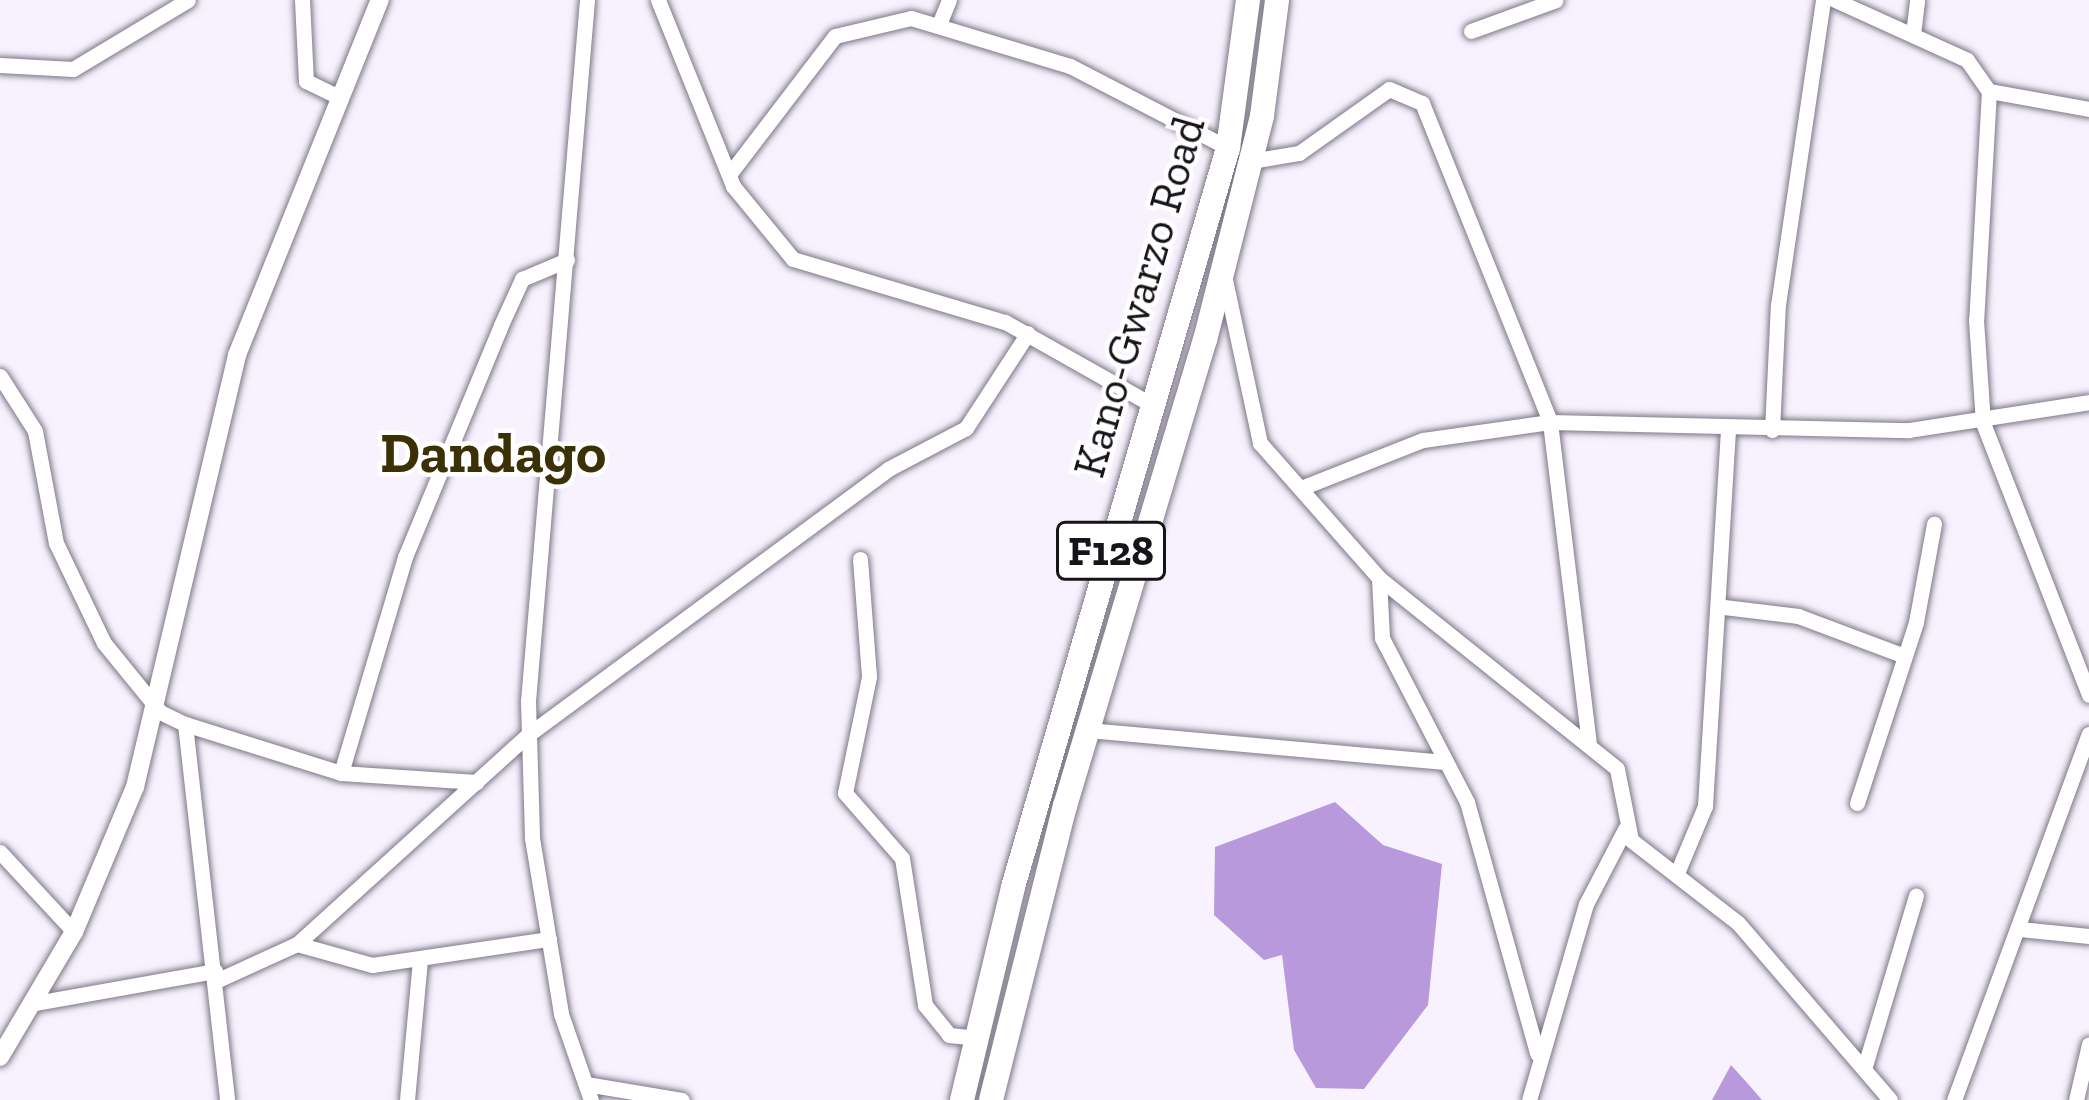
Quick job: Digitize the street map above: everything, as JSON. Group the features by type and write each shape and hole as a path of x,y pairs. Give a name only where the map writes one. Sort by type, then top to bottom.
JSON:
{"main road":[{"name":"Kano-Gwarzo Road","path":"962,1100 1228,148 1248,0"},
{"name":"Kano-Gwarzo Road","path":"991,1100 1087,730 1211,313 1251,161 1276,0"},
{"path":"1183,306 1211,313"}],"street":[{"path":"0,65 73,69 188,0"},
{"path":"302,0 306,81 335,95"},
{"path":"0,1058 74,932 160,712 237,355 335,95 380,0"},
{"path":"587,0 529,734 548,939 588,1092 682,1100"},
{"path":"658,0 752,214 814,274 1028,333 1154,406"},
{"path":"940,22 949,0"},
{"path":"1471,31 1556,0"},
{"path":"1772,430 1778,305 1823,0"},
{"path":"1834,0 1967,60 1988,91 1976,320 1983,423 2089,695"},
{"path":"1913,34 1917,0"},
{"path":"730,172 836,36 866,21 940,22 1070,66 1228,148"},
{"path":"1251,161 1299,153 1390,89 1415,94 1459,178 1550,422 1588,742"},
{"path":"1988,91 2089,109"},
{"path":"341,773 405,557 501,325 522,279 566,260"},
{"path":"1221,267 1251,427 1306,486 1379,578 1617,769 1625,829 1586,904 1537,1053 1529,1100"},
{"path":"35,1003 216,975 297,944 529,734 888,469 966,428 1028,333"},
{"path":"0,376 35,431 56,543 104,643 160,712 341,773 478,782"},
{"path":"1306,486 1423,440 1550,422 1728,431 1983,423 2089,402"},
{"path":"1676,873 1705,806 1724,607 1728,431"},
{"path":"1857,803 1903,655 1934,524"},
{"path":"860,559 869,677 844,793 902,858 925,1006 950,1035 976,1038"},
{"path":"1379,578 1382,638 1475,826 1537,1053"},
{"path":"1724,607 1798,616 1903,655"},
{"path":"185,724 216,975 226,1100"},
{"path":"1087,730 1446,762"},
{"path":"1954,1100 2089,734"},
{"path":"1625,829 1738,923 1890,1100"},
{"path":"0,852 74,932"},
{"path":"1864,1069 1916,896"},
{"path":"2020,928 2089,936"},
{"path":"297,944 372,965 548,939"},
{"path":"407,1100 420,961"},
{"path":"2075,1100 2089,1044"}],"shaded area":[{"path":"1335,802 1383,845 1442,864 1428,1005 1364,1089 1316,1088 1294,1050 1282,955 1264,960 1214,915 1215,847"},
{"path":"1731,1065 1749,1085 1762,1100 1712,1100"}],"district":[{"name":"Dandago","path":"493,453"}]}
